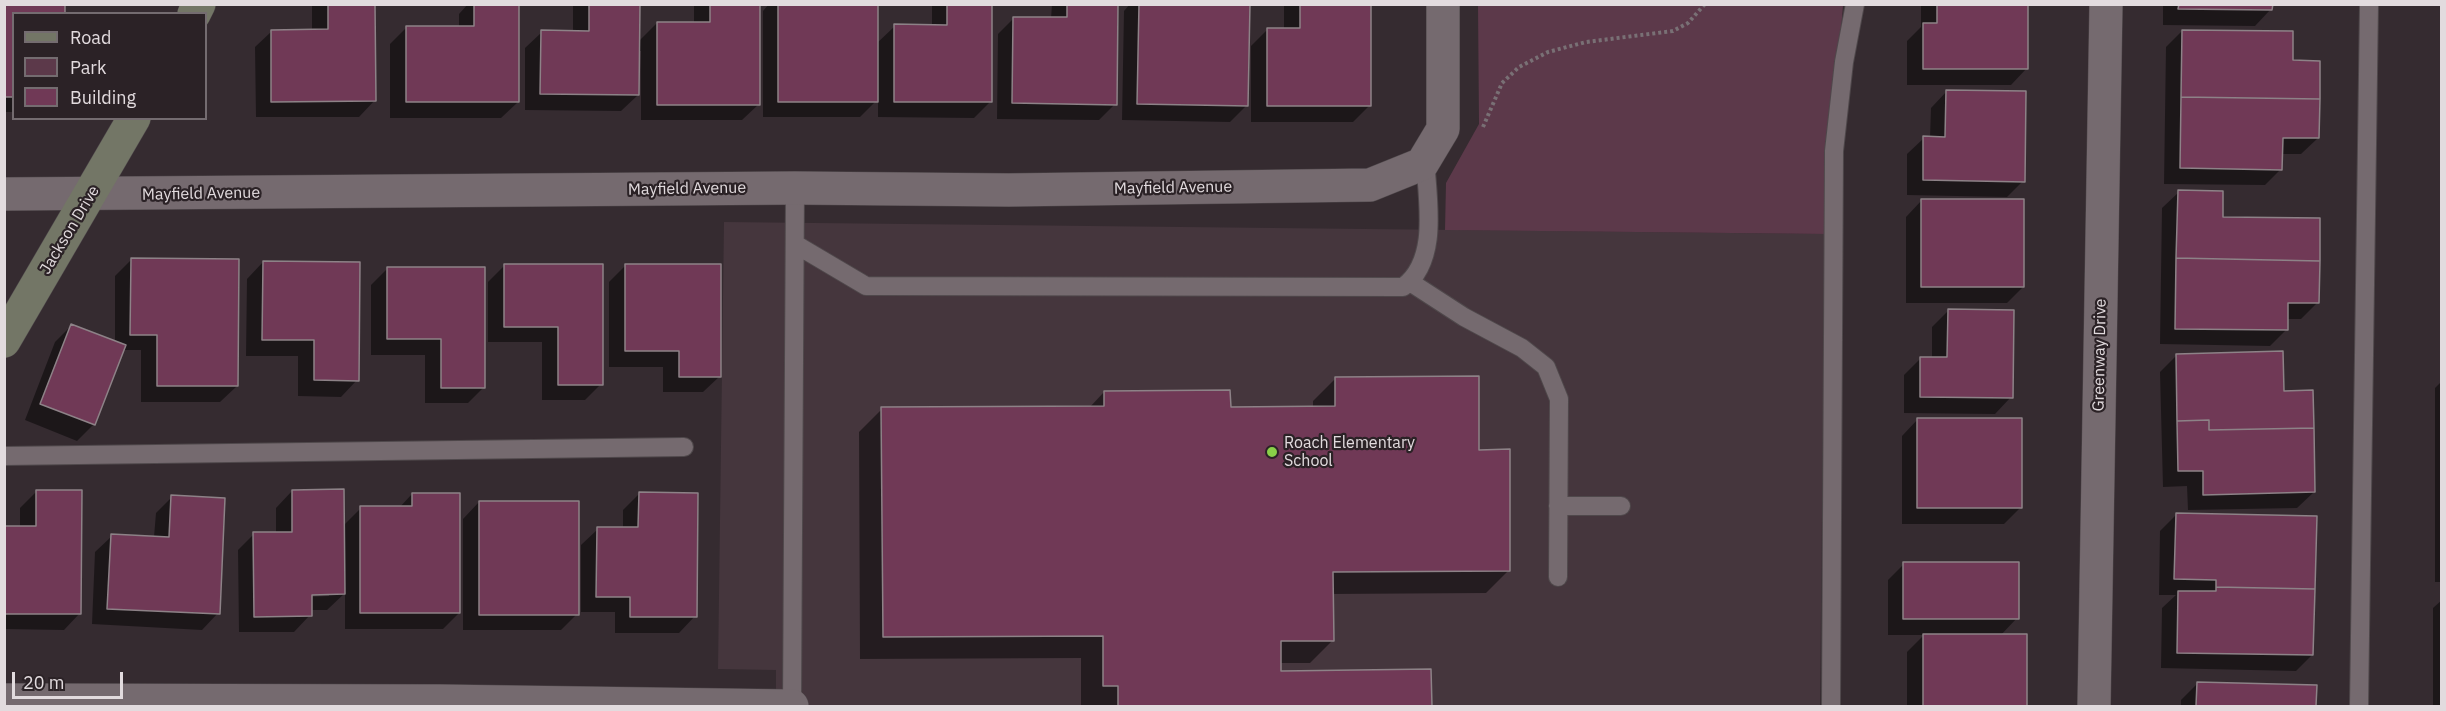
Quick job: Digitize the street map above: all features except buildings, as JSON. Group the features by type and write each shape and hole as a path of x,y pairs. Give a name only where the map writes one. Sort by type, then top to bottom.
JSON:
{"street":[{"path":"1425,158 1443,129 1443,4"},
{"name":"Greenway Drive","path":"2094,706 2106,4"},
{"name":"Jackson Drive","path":"4,340 134,120"},
{"name":"Mayfield Avenue","path":"4,195 795,188 1009,190 1370,185 1422,164 1425,158"},
{"path":"4,700 440,701 792,706"}],"lane":[{"path":"1831,706 1834,151 1844,62 1855,4"},
{"path":"2359,706 2369,4"},
{"path":"795,244 866,286 1403,287 1410,282 1427,250 1425,158"},
{"path":"792,706 795,188"},
{"path":"1410,282 1464,317 1522,348 1546,367 1558,399 1558,577"},
{"path":"4,456 684,447"},
{"path":"1558,506 1621,506"}],"path":[{"path":"1483,127 1503,82 1519,67 1548,52 1586,42 1673,32 1688,23 1705,4"}],"shaded area":[{"name":"Roach Elementary School","path":"724,222 1825,234 1820,706 776,706 776,670 718,669"}],"green space":[{"path":"1478,5 1843,5 1825,234 1445,230 1446,183 1479,124"}],"place":[{"name":"Roach Elementary School","path":"1272,452"}]}
